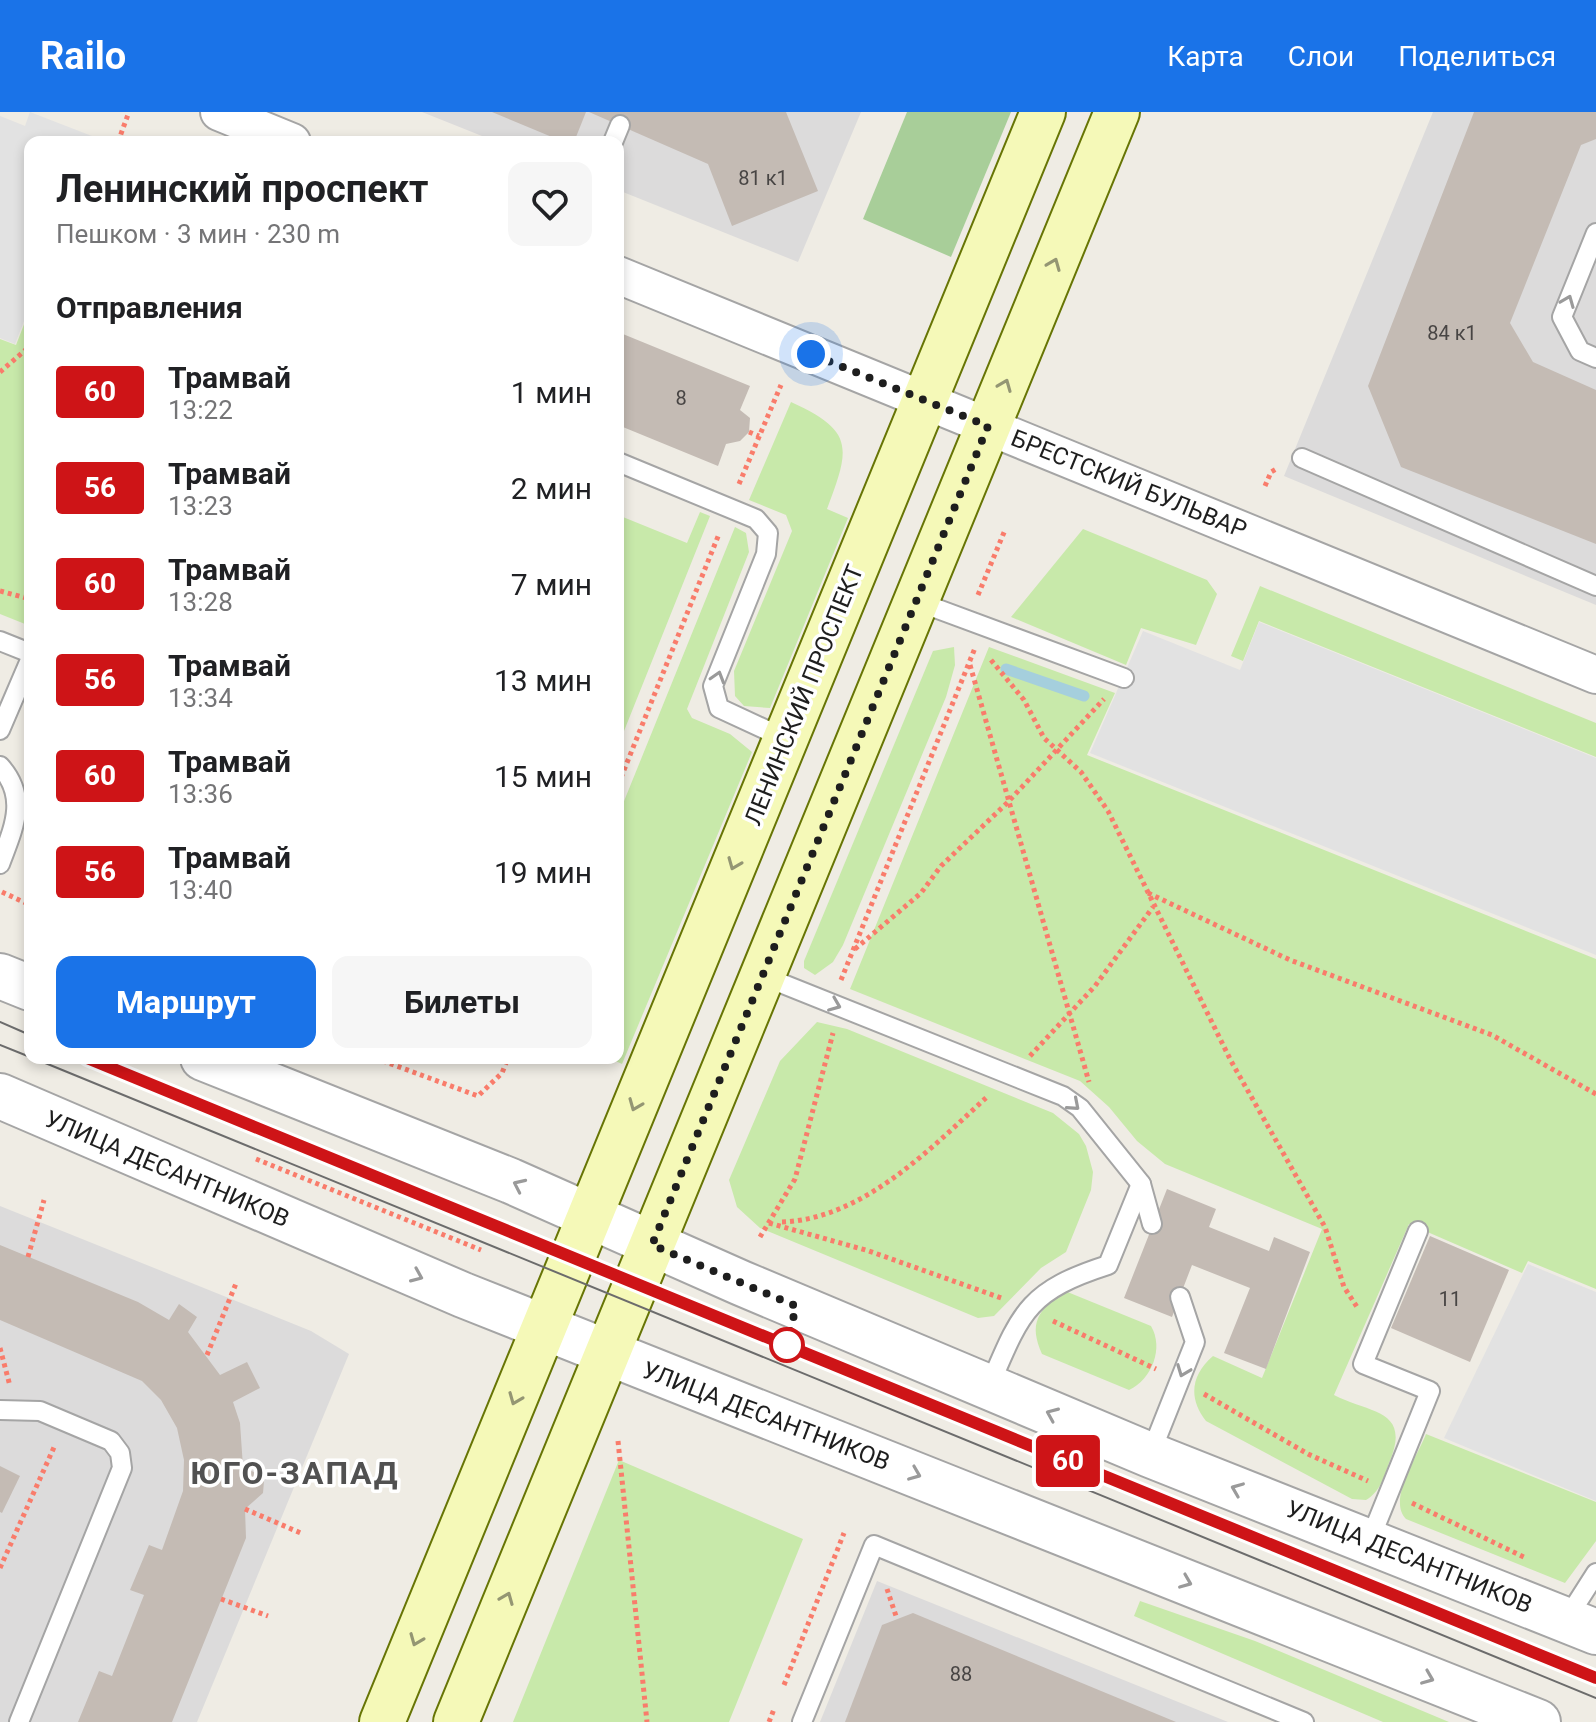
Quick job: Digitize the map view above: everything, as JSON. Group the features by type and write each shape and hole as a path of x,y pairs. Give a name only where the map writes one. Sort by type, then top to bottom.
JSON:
{"main road":[{"name":"ЛЕНИНСКИЙ ПРОСПЕКТ","path":"382,1722 1043,112"},
{"path":"456,1722 1117,112"}],"street":[{"path":"219,112 276,136"},
{"name":"БРЕСТСКИЙ БУЛЬВАР","path":"624,277 1596,675"},
{"path":"0,976 24,986"},
{"name":"УЛИЦА ДЕСАНТНИКОВ","path":"235,1064 262,1069 589,1218 989,1388 1581,1626"},
{"name":"УЛИЦА ДЕСАНТНИКОВ","path":"0,1096 345,1246 608,1354 1538,1722"}],"lane":[{"path":"1596,233 1562,317 1580,351 1596,358"},
{"path":"1302,458 1596,586"},
{"path":"624,464 756,519 768,533 766,554 713,686 719,708 786,739"},
{"path":"916,601 1124,678"},
{"path":"0,641 24,651"},
{"path":"0,730 24,674"},
{"path":"0,766 13,780 17,818 0,864"},
{"path":"763,976 1063,1096 1080,1108 1141,1184 1152,1224"},
{"path":"989,1388 1027,1308 1066,1279 1108,1265 1141,1184"},
{"path":"1369,1542 1430,1391 1363,1364 1418,1231"},
{"path":"1150,1455 1195,1342 1180,1297"},
{"path":"8,1410 40,1411 111,1441 120,1453 122,1468 19,1722"},
{"path":"802,1722 874,1545 1304,1722"},
{"path":"1581,1626 1596,1573"}],"path":[{"path":"120,136 129,112"},
{"path":"0,372 24,351"},
{"path":"624,770 781,385"},
{"path":"749,432 759,436"},
{"path":"976,623 977,596 1005,530"},
{"path":"0,591 24,597"},
{"path":"760,1237 795,1179 840,1006 839,985 977,644 1024,700 1044,738 1081,772 1108,811 1231,1061 1325,1227 1344,1287 1375,1336"},
{"path":"970,664 1057,978 1085,1061 1089,1084 1080,1108"},
{"path":"854,950 921,893 941,866 1007,803 1124,678"},
{"path":"1147,892 1290,960 1492,1035 1596,1094"},
{"path":"3,893 24,902"},
{"path":"391,1064 478,1096 502,1073 506,1064"},
{"path":"243,1154 481,1250"},
{"path":"28,1257 44,1200"},
{"path":"207,1355 237,1281"},
{"path":"0,1348 8,1410"},
{"path":"0,1568 65,1422"},
{"path":"618,1441 647,1722"},
{"path":"245,1509 303,1534"},
{"path":"783,1687 844,1533"},
{"path":"221,1599 268,1616"},
{"path":"769,1722 777,1701"}],"shaded area":[{"path":"30,112 92,136 24,136 24,321 15,344 0,338 0,116 25,126"},
{"path":"422,112 861,112 798,262 624,192 624,136 482,136"},
{"path":"1433,112 1596,112 1596,605 1284,476"},
{"path":"1259,622 1596,758 1596,955 1090,753 1143,631 1240,670"},
{"path":"0,1206 311,1331 349,1354 197,1722 0,1722"},
{"path":"1528,1264 1596,1292 1596,1501 1444,1438"},
{"path":"877,1581 1228,1722 820,1722"}],"green space":[{"path":"907,112 1011,112 951,257 863,219"},
{"path":"24,324 24,624 0,614 0,339 16,345"},
{"path":"791,402 827,422 837,433 843,456 827,509 848,518 770,708 744,706 735,696 734,671 792,531 786,515 749,500"},
{"path":"700,512 710,516 624,731 624,517 687,543"},
{"path":"735,527 746,533 749,552 687,709 692,718 730,734 752,752 624,1059 624,801"},
{"path":"1083,529 1207,580 1217,594 1196,645 1141,628 1126,665 1011,617"},
{"path":"1260,586 1596,723 1596,757 1259,621 1243,661 1231,656"},
{"path":"954,647 955,665 946,697 843,945 833,962 815,975 804,968 804,961 933,651"},
{"path":"989,647 1115,693 1087,755 1596,959 1596,1289 1528,1261 1522,1273 1409,1224 1334,1395 1384,1416 1395,1432 1395,1445 1383,1479 1375,1493 1366,1500 1352,1499 1206,1421 1196,1404 1196,1379 1213,1356 1262,1378 1322,1229 1165,1164 1137,1141 1109,1107 1080,1081 850,989"},
{"path":"817,1022 847,1029 1053,1113 1079,1134 1086,1146 1093,1172 1091,1190 1066,1252 1041,1268 994,1316 978,1318 760,1228 737,1207 729,1180 780,1061"},
{"path":"1065,1291 1151,1326 1156,1344 1154,1362 1137,1385 1129,1390 1042,1354 1036,1334 1038,1318 1048,1304"},
{"path":"1426,1434 1596,1502 1596,1541 1565,1583 1406,1519 1401,1511 1402,1489"},
{"path":"619,1460 803,1539 729,1722 513,1722"},
{"path":"1140,1601 1255,1641 1449,1722 1383,1722 1134,1616"}],"building":[{"path":"492,112 586,112 576,136 550,136"},
{"path":"589,112 786,112 818,191 732,226 708,164"},
{"path":"1474,112 1596,112 1596,139 1581,145 1510,323 1533,362 1596,390 1596,544 1401,467 1368,386"},
{"path":"624,334 750,386 740,410 750,418 749,432 740,441 726,444 718,466 624,427"},
{"path":"1167,1189 1216,1209 1209,1227 1269,1251 1274,1237 1310,1252 1266,1369 1224,1353 1250,1288 1192,1265 1172,1317 1124,1298"},
{"path":"1430,1236 1509,1270 1470,1362 1391,1328"},
{"path":"0,1245 138,1302 169,1320 179,1304 197,1317 188,1332 220,1375 247,1362 260,1388 233,1402 240,1423 243,1467 260,1475 264,1481 263,1493 245,1509 246,1538 172,1722 78,1722 99,1671 112,1676 144,1595 130,1590 149,1545 162,1550 183,1491 184,1460 177,1428 161,1400 142,1381 0,1320"},
{"path":"0,1466 20,1476 2,1513 0,1512"},
{"path":"913,1613 1176,1722 845,1722 882,1625"}],"waterway":[{"path":"1006,669 1084,696"}],"tram line":[{"path":"0,1022 24,1032"},
{"path":"0,1045 24,1055"},
{"path":"48,1064 1596,1698"},
{"path":"102,1064 1596,1678"},
{"name":"60","path":"102,1064 1596,1678"}],"district":[{"name":"ЮГО-ЗАПАД","path":"295,1473"}],"route":[{"path":"787,1345 796,1306 652,1245 988,426 811,354"}]}
